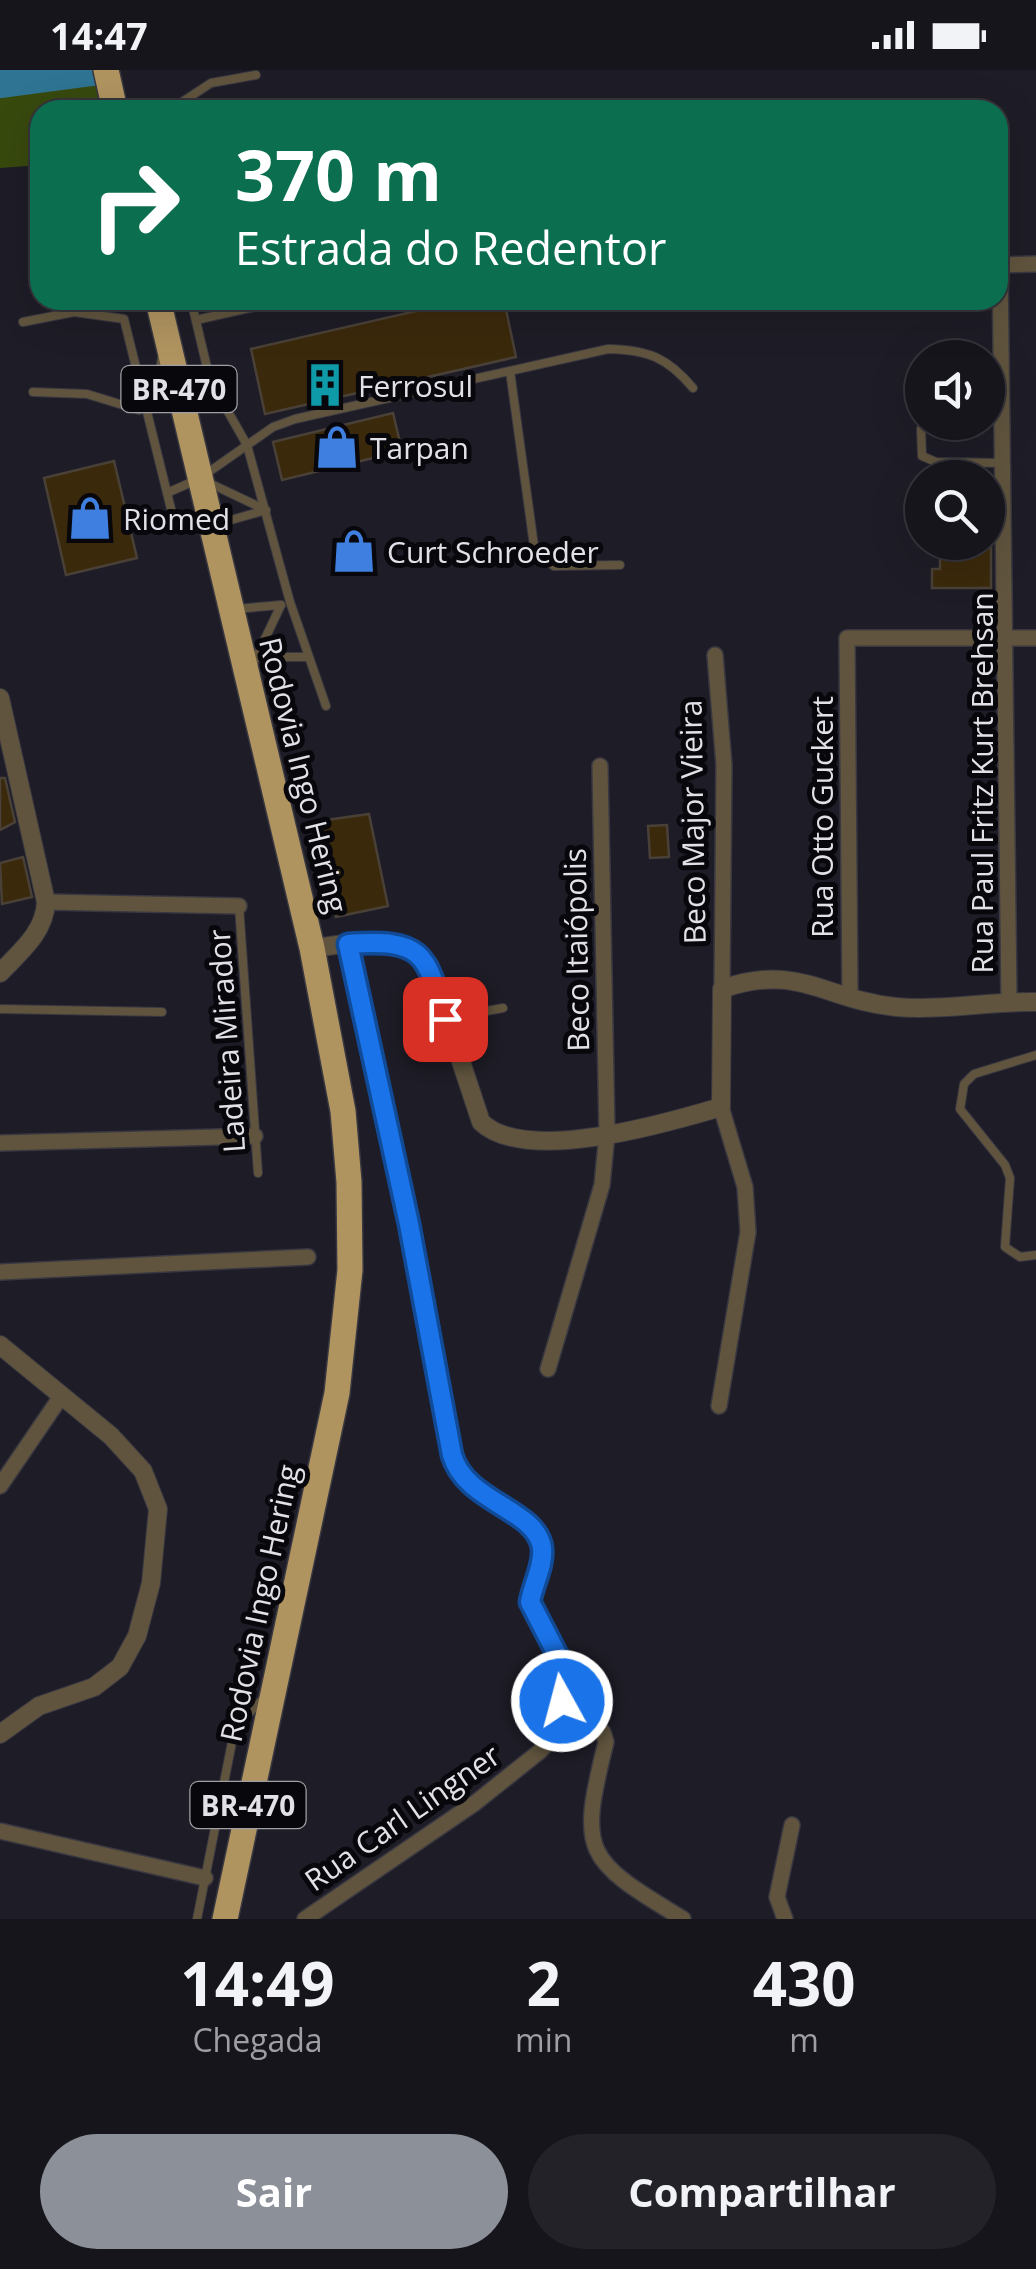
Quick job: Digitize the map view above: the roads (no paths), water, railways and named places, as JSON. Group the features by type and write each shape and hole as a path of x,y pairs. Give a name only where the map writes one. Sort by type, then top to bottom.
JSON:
{"highway":[{"name":"Rodovia Ingo Hering","path":"160,310 230,609 251,667 344,1111 350,1270 337,1392 225,1919"}],"street":[{"path":"1008,265 1036,264"},
{"name":"Rua Paul Fritz Kurt Brehsan","path":"1000,310 1001,340"},
{"name":"Rua Paul Fritz Kurt Brehsan","path":"1005,508 1009,1001"},
{"name":"Rua Otto Guckert","path":"850,996 847,638 1008,638"},
{"path":"1008,638 1036,638"},
{"name":"Beco Major Vieira","path":"715,655 724,765 722,989"},
{"path":"0,698 46,902 46,914 34,936 0,973"},
{"name":"Beco Itaiópolis","path":"548,1369 602,1185 607,1134 600,766"},
{"path":"46,902 238,906"},
{"path":"312,948 389,941 421,954 429,965 482,1122 492,1132 525,1141 607,1134 721,1107"},
{"path":"348,944 409,1224 452,1455 464,1482 530,1525 539,1539 539,1570 530,1602 559,1658 562,1701 573,1717 603,1732 606,1742 588,1817 596,1849 604,1863 640,1893 683,1919"},
{"path":"718,1406 748,1232 745,1187 721,1107 722,989 771,976 898,1007 1036,1002"},
{"path":"0,1143 255,1136"},
{"path":"0,1272 308,1258"},
{"path":"0,1345 111,1436 143,1471 158,1509 151,1583 137,1636 109,1678 39,1706 0,1734"},
{"path":"0,1486 62,1395"},
{"name":"Rua Carl Lingner","path":"305,1919 475,1803 539,1752 573,1717"},
{"path":"785,1919 777,1897 792,1824"},
{"path":"0,1831 205,1878"}],"lane":[{"path":"185,100 211,82 256,76"},
{"path":"194,310 210,380 247,445 286,603 326,706"},
{"path":"196,320 240,310"},
{"path":"23,322 74,312 124,320 173,517 184,528 210,526 266,510"},
{"path":"33,392 87,394 138,410 156,395 167,337"},
{"path":"166,492 200,478 295,418 608,349 644,350 675,367 693,388"},
{"path":"510,371 535,553 554,566 620,565"},
{"path":"921,440 922,456 931,460"},
{"path":"200,478 266,510"},
{"path":"230,609 286,603"},
{"path":"251,667 286,603"},
{"path":"251,667 308,657"},
{"name":"Ladeira Mirador","path":"238,906 258,1173"},
{"path":"445,1019 503,1008"},
{"path":"0,1009 162,1012"},
{"path":"1036,1055 974,1074 959,1097 960,1109 1006,1165 1010,1178 1005,1246 1020,1258 1036,1254"},
{"path":"197,1919 235,1727 272,1690"}],"waterway":[{"path":"0,84 106,70"}],"place":[{"name":"Ferrosul","path":"325,385"},
{"name":"Tarpan","path":"337,447"},
{"name":"Riomed","path":"90,518"},
{"name":"Curt Schroeder","path":"354,551"}]}
